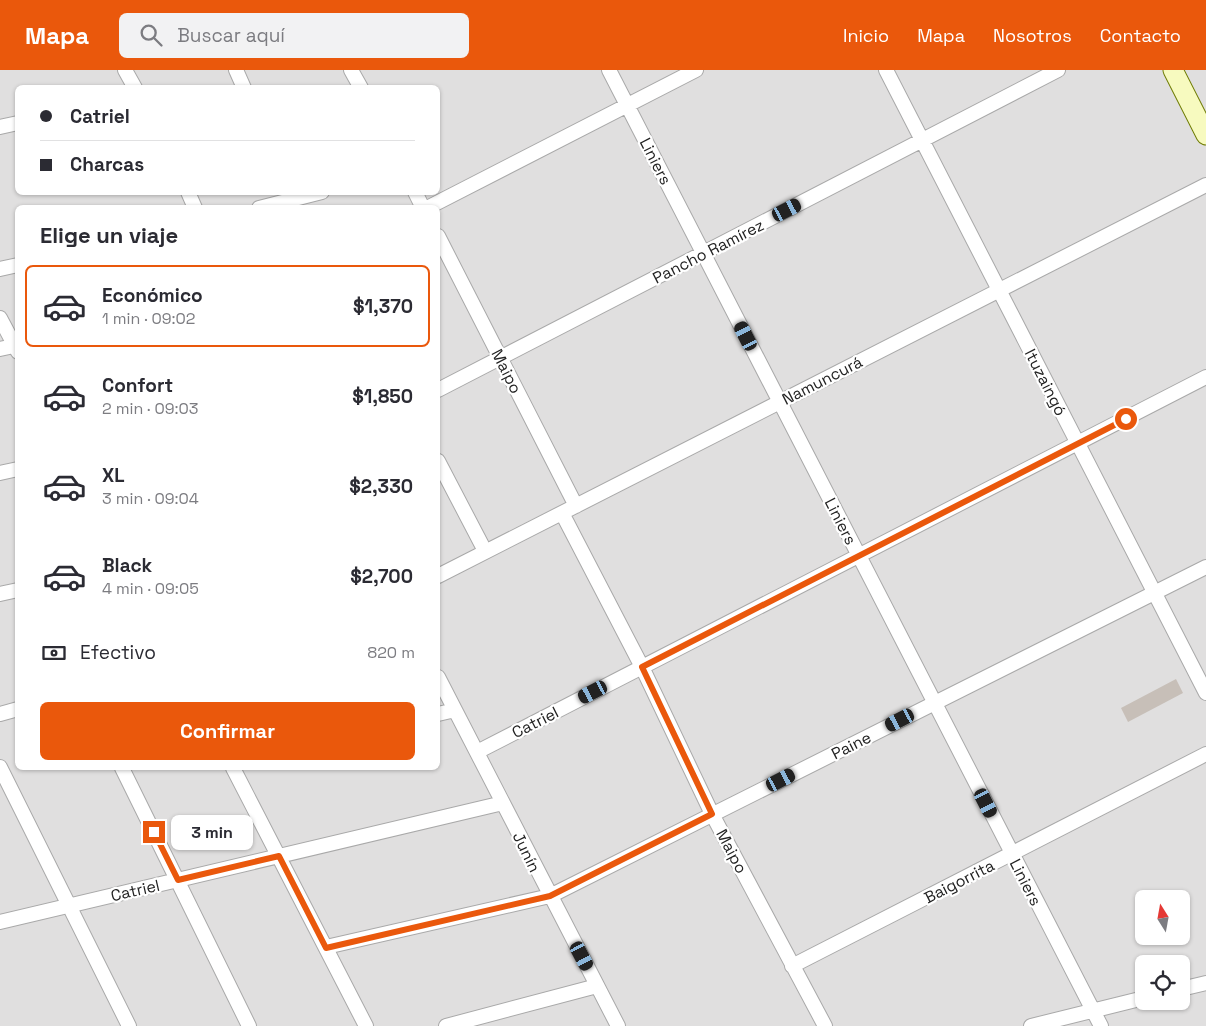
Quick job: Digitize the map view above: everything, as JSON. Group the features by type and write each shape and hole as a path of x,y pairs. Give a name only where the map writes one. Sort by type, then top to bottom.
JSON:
{"main road":[{"path":"1173,70 1206,135"},
{"path":"1186,70 1206,109"}],"street":[{"path":"125,70 133,85"},
{"path":"236,70 243,85"},
{"path":"351,70 358,85"},
{"name":"Liniers","path":"609,70 1101,1026"},
{"path":"433,205 696,70"},
{"name":"Ituzaingó","path":"886,70 1206,693"},
{"name":"Pancho Ramírez","path":"440,389 1058,70"},
{"path":"0,127 15,124"},
{"name":"Namuncurá","path":"440,575 1206,185"},
{"path":"273,205 313,195"},
{"name":"Maipo","path":"440,240 576,506"},
{"path":"0,269 15,266"},
{"path":"0,318 15,347"},
{"path":"0,349 15,349"},
{"name":"Catriel","path":"477,752 1206,377"},
{"path":"440,464 485,551"},
{"path":"0,473 15,469"},
{"name":"Maipo","path":"562,513 642,667 712,814 824,1026"},
{"name":"Paine","path":"326,948 550,896 1206,567"},
{"path":"0,594 15,591"},
{"name":"Junín","path":"440,681 618,1026"},
{"path":"0,714 15,710"},
{"path":"440,714 455,710"},
{"name":"Baigorrita","path":"792,966 1206,754"},
{"path":"0,767 129,1026"},
{"path":"123,770 249,1026"},
{"path":"234,770 366,1026"},
{"name":"Catriel","path":"0,922 503,803"},
{"path":"1190,986 1206,982"},
{"path":"446,1026 598,986"},
{"path":"1031,1026 1135,1000"}],"shaded area":[{"path":"0,70 1206,70 1206,1026 0,1026"}],"building":[{"path":"1176,679 1183,693 1128,722 1121,708"}],"route":[{"path":"154,832 178,880 279,856 326,948 550,896 712,814 642,667 1126,419"}]}
